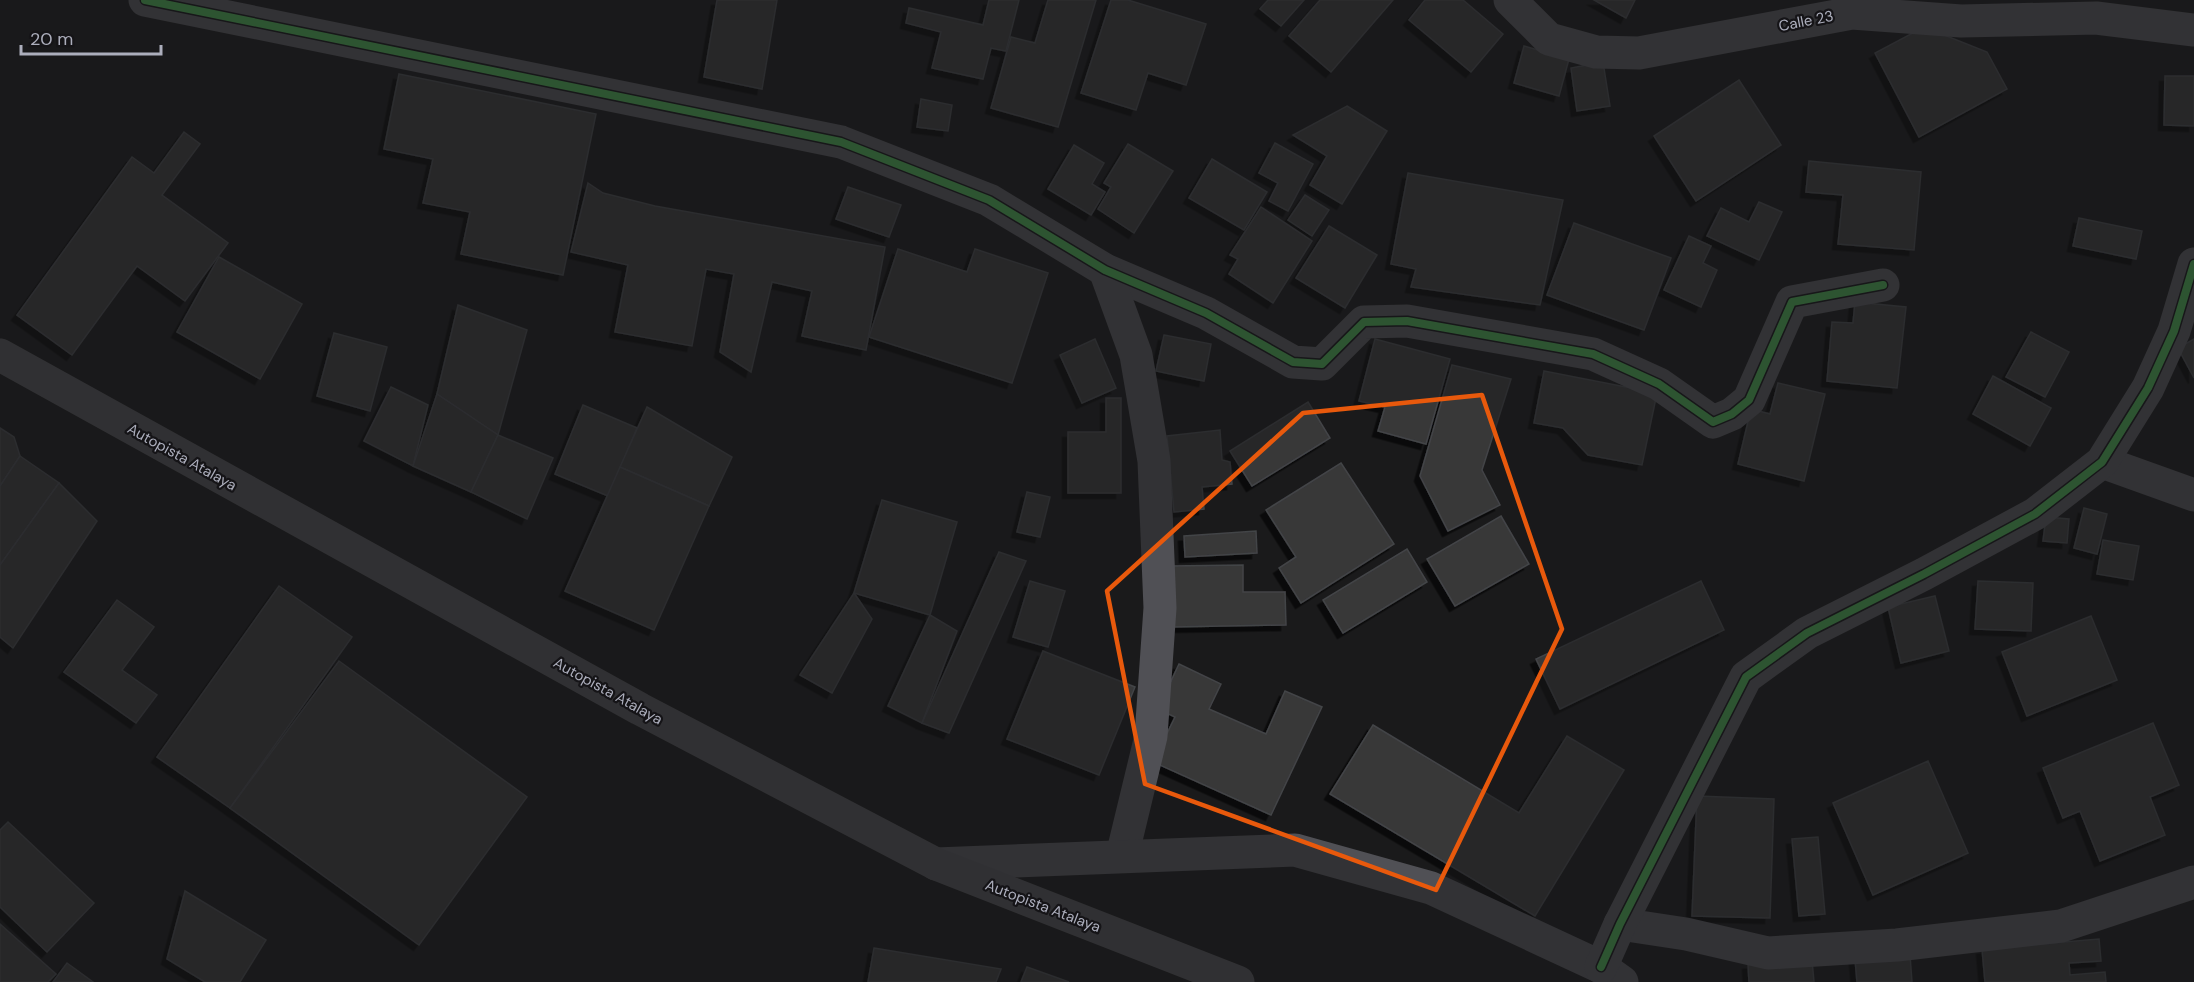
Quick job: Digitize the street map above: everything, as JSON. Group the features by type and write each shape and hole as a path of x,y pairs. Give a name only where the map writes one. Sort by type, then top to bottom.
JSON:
{"main road":[{"name":"Autopista Atalaya","path":"0,355 630,703 936,864 1238,982"}],"street":[{"path":"145,0 841,142 989,200 1106,270 1206,313 1293,362 1322,364 1364,322 1407,321 1593,354 1659,384 1713,422 1732,414 1749,400 1792,302 1883,285"},
{"name":"Calle 23","path":"1510,0 1549,39 1596,52 1639,53 1851,13 1961,21 2096,18 2194,30"},
{"path":"936,864 1295,850 1431,888 1612,975 1620,924 1746,677 1807,633 1924,574 2035,513 2102,462 2148,388 2174,331 2194,264"},
{"path":"1106,270 1136,355 1154,461 1160,608 1151,736 1122,856"},
{"path":"2102,462 2194,495"},
{"path":"1620,924 1686,934 1768,953 1897,945 2061,926 2194,882"}],"highlighted area":[{"path":"1482,395 1562,629 1436,890 1145,784 1107,591 1303,413"}],"building":[{"path":"717,0 777,0 762,89 704,77"},
{"path":"989,0 1019,0 1006,51 991,48 983,79 932,68 941,32 906,23 909,8 983,25"},
{"path":"1048,0 1096,0 1058,127 991,108 1011,37 1035,43"},
{"path":"1111,0 1128,0 1206,24 1186,85 1148,73 1136,110 1081,93"},
{"path":"1268,0 1304,0 1281,26 1260,9"},
{"path":"1320,0 1393,0 1331,72 1289,36"},
{"path":"1425,0 1463,0 1503,34 1471,72 1409,20"},
{"path":"1594,0 1635,0 1626,18"},
{"path":"1924,27 1987,52 2007,89 1919,137 1875,53"},
{"path":"1524,46 1569,59 1559,96 1514,83"},
{"path":"1603,62 1610,106 1577,111 1571,68"},
{"path":"399,74 596,114 563,275 461,254 470,212 423,203 433,159 384,149"},
{"path":"2165,76 2194,76 2194,126 2164,125"},
{"path":"1739,80 1781,145 1696,201 1654,136"},
{"path":"921,99 952,105 948,131 917,127"},
{"path":"1347,106 1387,131 1342,204 1310,185 1327,156 1293,135"},
{"path":"184,132 200,144 162,195 228,243 185,301 137,266 72,355 17,315 132,157 154,173"},
{"path":"1275,143 1313,164 1288,211 1269,201 1278,183 1259,173"},
{"path":"1128,144 1173,171 1134,233 1098,209 1111,187 1104,183"},
{"path":"1074,145 1104,163 1092,184 1105,192 1091,215 1048,189"},
{"path":"1212,159 1267,192 1244,230 1189,198"},
{"path":"1809,161 1921,172 1914,250 1838,244 1843,195 1806,192"},
{"path":"1408,173 1563,200 1540,305 1411,287 1416,269 1391,264"},
{"path":"588,183 603,193 655,206 885,247 866,350 802,336 812,291 772,282 751,372 720,352 734,274 706,269 692,346 615,332 628,265 571,252"},
{"path":"848,187 901,205 889,237 836,219"},
{"path":"1305,195 1329,210 1312,236 1288,220"},
{"path":"1759,202 1782,212 1759,260 1707,236 1721,208 1749,222"},
{"path":"1261,207 1312,241 1273,303 1229,274 1238,259 1230,255"},
{"path":"2079,218 2142,231 2136,259 2073,246"},
{"path":"1574,223 1671,258 1644,330 1547,295"},
{"path":"1329,226 1377,255 1345,308 1296,278"},
{"path":"1689,236 1711,246 1703,263 1717,270 1701,307 1664,290"},
{"path":"898,249 967,272 975,249 1048,273 1012,383 869,337"},
{"path":"219,257 302,304 260,379 177,332"},
{"path":"1855,302 1906,307 1897,388 1827,381 1832,322 1853,323"},
{"path":"458,305 527,330 498,435 437,394"},
{"path":"2031,332 2069,352 2045,397 2006,377"},
{"path":"334,333 387,347 370,411 317,396"},
{"path":"1164,335 1211,344 1204,381 1156,371"},
{"path":"1095,339 1116,388 1082,403 1060,355"},
{"path":"1375,339 1450,359 1426,444 1378,431 1385,407 1359,401"},
{"path":"2194,339 2194,378 2178,348"},
{"path":"1452,365 1511,379 1482,470 1500,505 1448,531 1420,476"},
{"path":"1544,371 1657,393 1642,465 1588,455 1563,428 1534,423"},
{"path":"1993,376 2051,408 2030,446 1973,414"},
{"path":"1778,383 1825,394 1804,481 1738,464 1751,409 1770,414"},
{"path":"391,387 428,405 413,466 364,441"},
{"path":"437,394 498,435 471,492 413,466"},
{"path":"1106,398 1121,398 1121,493 1068,493 1068,432 1106,432"},
{"path":"1308,402 1330,438 1252,486 1230,451"},
{"path":"583,405 637,428 608,496 555,474"},
{"path":"647,407 732,457 709,506 620,467"},
{"path":"0,428 14,437 20,456 0,486"},
{"path":"1220,430 1222,460 1230,462 1232,484 1202,487 1204,509 1174,512 1167,436"},
{"path":"498,435 553,458 527,519 471,492"},
{"path":"20,456 59,483 0,565 0,486"},
{"path":"1341,463 1394,544 1301,603 1279,568 1296,557 1266,510"},
{"path":"620,467 709,506 654,630 565,591"},
{"path":"59,483 97,521 13,648 0,637 0,565"},
{"path":"1027,492 1050,497 1040,537 1017,532"},
{"path":"882,500 957,522 930,615 854,593"},
{"path":"2084,508 2107,514 2097,554 2074,548"},
{"path":"1501,516 1529,564 1455,606 1427,559"},
{"path":"2046,517 2069,519 2067,543 2043,541"},
{"path":"1256,531 1257,553 1185,557 1184,536"},
{"path":"2103,540 2139,546 2133,580 2097,574"},
{"path":"1407,549 1427,582 1343,633 1323,600"},
{"path":"999,552 1026,561 949,733 922,723"},
{"path":"1243,565 1243,592 1285,592 1286,625 1171,627 1170,566"},
{"path":"1030,581 1065,591 1048,647 1013,637"},
{"path":"1701,581 1724,630 1560,709 1536,659"},
{"path":"1978,581 2033,583 2031,631 1975,629"},
{"path":"279,586 352,637 230,808 157,757"},
{"path":"854,593 872,619 832,693 800,675"},
{"path":"1935,596 1949,651 1901,663 1888,607"},
{"path":"117,600 154,627 122,670 157,695 136,723 64,672"},
{"path":"930,615 957,631 922,723 888,706"},
{"path":"2091,616 2117,680 2027,716 2002,652"},
{"path":"1043,651 1135,687 1099,775 1007,739"},
{"path":"339,661 527,797 419,945 230,808"},
{"path":"1179,664 1221,684 1209,709 1266,734 1285,691 1322,707 1271,815 1153,762 1175,717 1158,709"},
{"path":"2153,723 2179,785 2150,797 2165,835 2100,861 2080,811 2063,818 2043,768"},
{"path":"1373,725 1519,813 1567,736 1624,770 1535,916 1330,794"},
{"path":"1928,761 1968,853 1873,895 1833,803"},
{"path":"1697,796 1774,799 1770,918 1692,916"},
{"path":"8,822 94,903 47,952 0,907 0,830"},
{"path":"1818,837 1825,914 1799,916 1792,839"},
{"path":"185,891 266,940 240,982 205,982 167,959"},
{"path":"0,924 56,974 48,982 0,982"},
{"path":"2099,939 2101,961 2069,963 2070,975 2105,972 2106,982 1985,982 1982,949"},
{"path":"874,948 1001,969 996,982 868,982"},
{"path":"1910,955 1912,982 1857,982 1855,959"},
{"path":"1812,960 1814,982 1749,982 1748,964"},
{"path":"67,963 93,982 53,982"},
{"path":"1027,967 1069,982 1021,982"}],"cycle path":[{"path":"145,0 841,142 989,200 1105,270 1206,313 1293,362 1322,364 1364,322 1407,321 1593,354 1659,384 1713,422 1732,414 1749,400 1792,302 1883,285"},
{"path":"1601,967 1620,924 1746,677 1807,633 1924,574 2035,514 2102,462 2148,388 2174,331 2194,264"}]}
